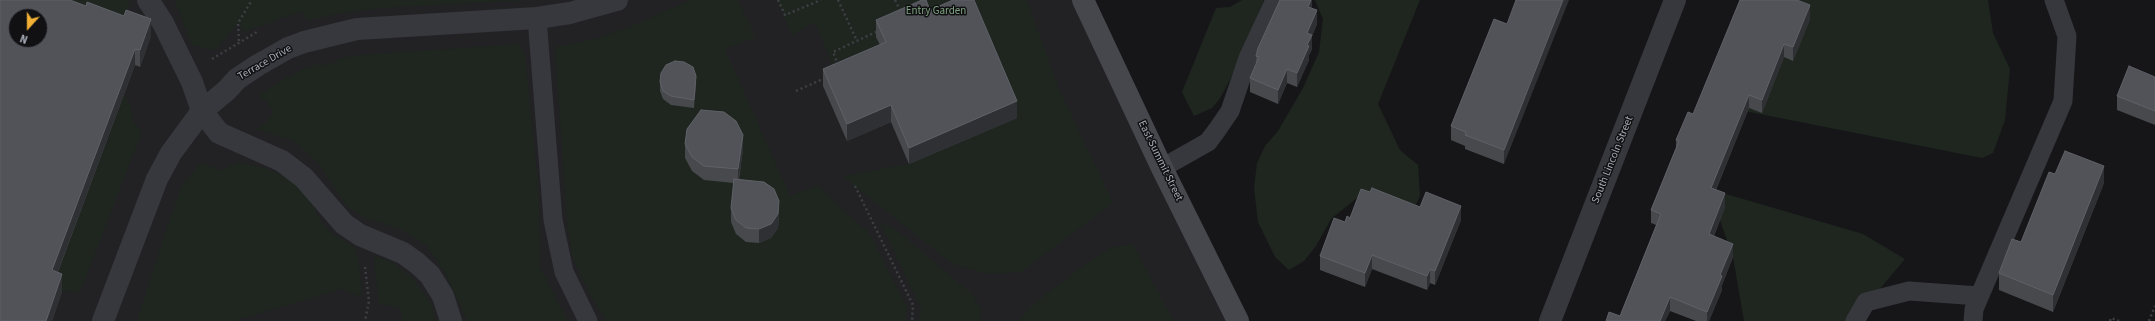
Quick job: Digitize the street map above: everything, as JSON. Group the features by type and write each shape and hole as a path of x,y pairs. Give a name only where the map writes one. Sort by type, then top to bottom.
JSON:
{"main road":[{"name":"East Summit Street","path":"1083,0 1162,168 1238,321"}],"street":[{"path":"148,0 163,23 192,82 202,111 219,133 282,161 304,178 349,227 360,235 403,252 417,263 430,275 443,296 451,321"},
{"name":"Terrace Drive","path":"103,321 157,179 171,153 202,111 227,90 237,78 275,55 304,42 338,33 374,27 537,18 576,11 617,0"},
{"name":"South Lincoln Street","path":"1550,321 1675,0"}],"lane":[{"path":"1162,168 1208,142 1230,111 1248,58 1274,0"},
{"path":"1973,321 1974,309 1979,296 2063,101 2068,36 2054,0"},
{"path":"537,18 553,220 564,272 588,321"},
{"path":"1855,321 1866,302 1909,290 1979,296"}],"path":[{"path":"239,41 238,23 252,0"},
{"path":"778,0 785,15 821,0"},
{"path":"838,0 857,41"},
{"path":"895,0 904,19"},
{"path":"840,71 833,52 884,29"},
{"path":"796,91 828,76"},
{"path":"856,186 913,305 912,321"},
{"path":"365,266 369,301 365,321"},
{"path":"2149,321 2155,306"},
{"path":"2110,321 2111,318 2119,321"}],"shaded area":[{"path":"0,0 1083,0 1238,321 0,321"}],"green space":[{"path":"25,0 130,0 123,23"},
{"path":"174,0 531,0 380,8 307,20 303,11 244,32 238,23 216,50 192,45"},
{"path":"690,0 738,0 756,37 725,49 790,196 817,185 851,218 868,231 907,307 906,319 904,321 606,321 593,300 573,259 567,223 555,47 595,39 634,25"},
{"name":"Entry Garden","path":"777,0 1027,0 1059,89 1113,203 1021,272 988,274 953,264 842,176 909,164 1017,118 886,59 838,80 815,22 792,35"},
{"path":"1242,0 1264,0 1230,80 1219,100 1212,108 1194,116 1182,92 1216,8 1230,7"},
{"path":"1315,0 1420,0 1378,104 1400,150 1418,165 1420,196 1411,215 1363,193 1331,219 1316,246 1304,261 1289,270 1275,257 1258,222 1254,188 1257,163 1265,146 1278,131 1303,88 1319,52 1323,19"},
{"path":"1751,0 1988,0 1993,33 2010,69 2005,120 1993,153 1982,158 1709,104"},
{"path":"519,44 525,55 539,195 540,267 568,321 467,321 445,272 427,246 400,229 364,217 347,206 319,164 294,141 256,129 266,122 274,113 268,102 258,95 300,70 321,63 322,66 337,62 337,59 358,55"},
{"path":"124,96 129,101 134,122 142,132 80,292 62,291 52,287"},
{"path":"238,162 265,168 293,180 314,203 317,215 327,230 354,247 359,263 362,298 342,289 234,321 137,321 167,227 182,186 200,163 221,170"},
{"path":"1709,189 1863,234 1905,259 1853,321 1744,321 1733,257"},
{"path":"881,224 893,227 973,295 981,309 980,321 919,321 921,308"},
{"path":"1133,244 1173,321 1019,321 1032,305 1086,264 1113,247"},
{"path":"375,256 392,262 413,279 429,300 437,321 402,321 400,308 379,304 374,264"}],"building":[{"path":"0,0 70,0 86,6 87,2 124,16 126,10 151,19 140,50 135,49 52,270 62,274 46,321 0,321"},
{"path":"922,0 926,0 930,10 953,0 974,0 1017,101 909,148 891,105 847,124 823,69 886,42 876,20"},
{"path":"1280,0 1311,0 1308,7 1317,10 1307,33 1312,35 1307,45 1309,46 1297,73 1287,69 1278,90 1250,78 1259,57 1256,56 1258,48"},
{"path":"1516,0 1563,0 1504,150 1465,135 1466,132 1451,126 1494,19 1507,24"},
{"path":"1740,0 1797,0 1810,5 1793,47 1784,44 1762,100 1749,95 1711,188 1725,193 1709,234 1733,244 1707,312 1670,297 1660,321 1606,321 1609,312 1620,316 1661,214 1651,210 1679,141 1676,140 1688,112 1693,114"},
{"path":"675,61 684,62 693,67 696,76 694,100 671,96 663,91 660,82 661,73 666,65"},
{"path":"2129,66 2155,77 2155,111 2117,96"},
{"path":"701,110 724,112 736,121 743,135 738,169 704,166 692,157 685,144 687,129"},
{"path":"2065,151 2104,166 2053,295 1999,273 2012,239 2021,242 2049,172 2055,174"},
{"path":"734,179 764,182 774,189 779,201 778,214 771,224 759,229 746,228 736,220 731,208"},
{"path":"1372,188 1420,207 1426,192 1461,206 1435,271 1430,269 1427,276 1372,255 1365,273 1320,256 1334,218 1345,222 1347,216 1350,218 1361,189 1370,192"}]}
